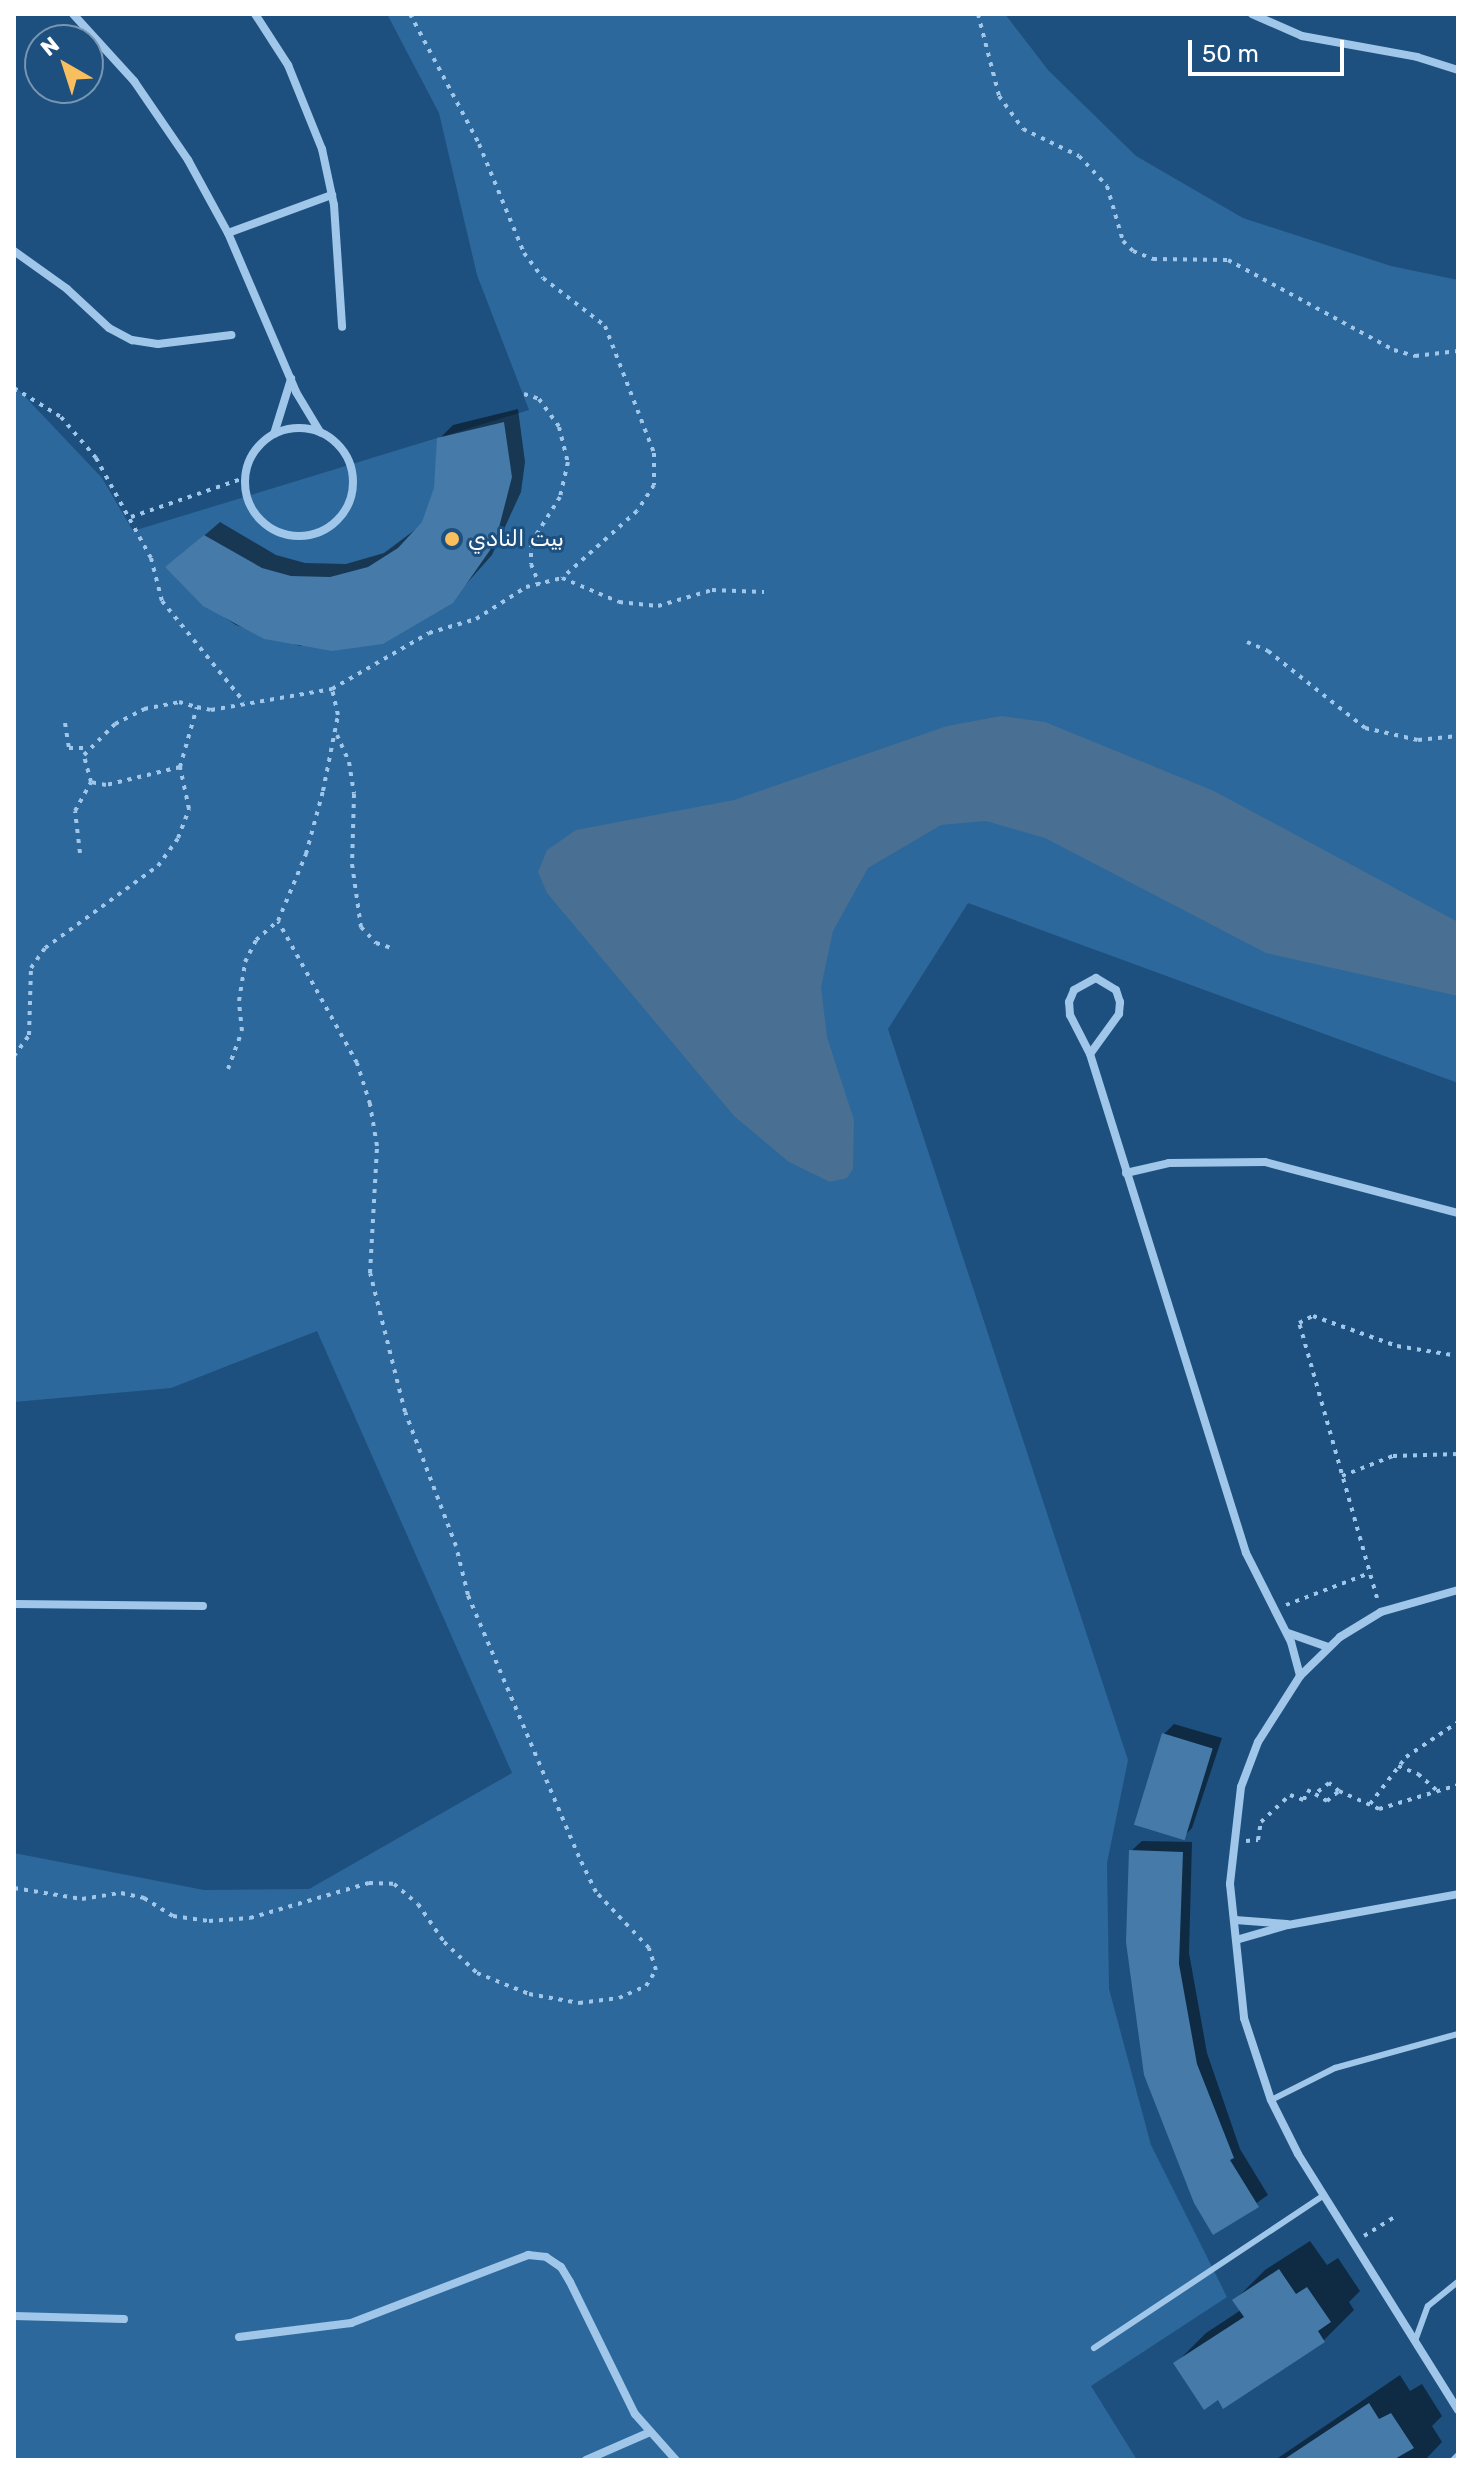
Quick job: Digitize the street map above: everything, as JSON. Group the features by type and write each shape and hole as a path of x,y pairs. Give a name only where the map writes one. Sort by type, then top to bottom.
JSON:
{"street":[{"path":"73,14 162,120 228,233 291,378 320,432"},
{"path":"255,14 301,95 332,195 342,327"},
{"path":"1252,14 1302,36 1417,57 1458,70"},
{"path":"228,233 332,195"},
{"path":"14,251 67,289 109,328 132,340 158,344 231,335"},
{"path":"274,434 291,378"},
{"path":"301,428 320,432 340,446 353,481 342,516 322,532 285,535 262,523 248,503 244,478 253,452 274,434 301,428"},
{"path":"1090,1054 1119,1014 1120,1002 1116,990 1096,978 1074,990 1069,1002 1070,1015 1090,1054 1246,1553 1285,1631 1300,1676"},
{"path":"1126,1173 1169,1163 1265,1162 1458,1213"},
{"path":"1458,1590 1381,1612 1328,1647 1300,1676 1258,1742 1241,1787 1232,1843 1236,1940 1244,2018 1271,2100 1323,2196 1458,2410"},
{"path":"14,1604 203,1606"},
{"path":"1285,1631 1328,1647"},
{"path":"1236,1940 1288,1925 1458,1894"},
{"path":"1235,1920 1288,1925"},
{"path":"239,2337 351,2323 528,2255 546,2257 561,2267 621,2390 650,2432 676,2460"},
{"path":"14,2316 124,2319"},
{"path":"586,2460 650,2432"}],"lane":[{"path":"1271,2100 1335,2068 1458,2034"},
{"path":"1094,2348 1323,2196"},
{"path":"1415,2345 1428,2306 1458,2282"},
{"path":"1453,2460 1458,2455"}],"path":[{"path":"80,853 75,811 91,782 84,755 115,724 144,709 179,702 211,710 332,689 429,633 476,619 539,584 562,578 637,511 654,485 654,453 605,326 543,278 524,253 479,144 410,14"},
{"path":"978,14 999,96 1023,129 1079,156 1107,186 1123,241 1133,251 1153,259 1228,260 1394,350 1415,356 1458,351"},
{"path":"14,388 61,417 96,458 151,558 162,601 244,702"},
{"path":"524,394 539,399 559,427 568,462 560,497 531,543 531,564 539,584"},
{"path":"131,517 244,478"},
{"path":"562,578 619,602 658,606 712,590 764,592"},
{"path":"1247,642 1278,659 1365,728 1418,740 1458,736"},
{"path":"332,689 336,732 349,762 354,794 352,864 361,927 376,943 394,949"},
{"path":"14,1056 29,1035 31,968 45,948 158,866 178,838 189,809 180,767 197,707"},
{"path":"65,723 69,748 88,748"},
{"path":"228,1069 242,1031 239,1001 245,962 256,940 278,921 306,854 336,732"},
{"path":"91,782 106,785 180,767"},
{"path":"14,1888 82,1899 121,1893 173,1916 209,1921 250,1918 369,1883 394,1884 418,1904 444,1942 477,1973 529,1994 579,2003 619,1998 646,1986 656,1970 649,1948 590,1880 468,1595 456,1546 405,1412 370,1273 377,1146 370,1104 357,1063 278,921"},
{"path":"1381,1612 1299,1323 1313,1316 1397,1346 1458,1356"},
{"path":"1342,1476 1393,1456 1458,1454"},
{"path":"1273,1610 1370,1573"},
{"path":"1370,1804 1398,1766 1427,1740 1458,1722"},
{"path":"1398,1766 1418,1774 1441,1794"},
{"path":"1315,1794 1329,1783 1339,1791 1379,1809 1441,1794 1458,1785"},
{"path":"1232,1843 1258,1840 1261,1822 1290,1795 1304,1800 1307,1790 1327,1801 1339,1791"},
{"path":"1352,2244 1397,2215"}],"shaded area":[{"path":"387,14 1005,14 1048,70 1136,156 1243,218 1391,266 1458,280 1458,1083 968,903 888,1029 1128,1760 1107,1863 1109,1989 1151,2145 1227,2297 1091,2386 1137,2460 14,2460 14,1853 204,1890 309,1889 512,1773 317,1331 171,1388 14,1402 14,385 102,478 133,531 529,410 477,275 439,113"},
{"path":"1001,716 1045,722 1214,791 1458,922 1458,996 1266,953 1045,838 986,821 941,825 868,868 833,931 821,987 827,1037 854,1120 853,1169 847,1178 830,1182 789,1162 734,1116 547,893 538,872 547,850 576,830 734,800 947,726"}],"building":[{"name":"بيت النادي","path":"504,422 512,477 495,543 453,603 383,644 332,651 264,639 203,606 165,567 204,535 262,568 291,576 330,577 368,567 398,548 422,522 434,488 437,438"},
{"path":"1162,1733 1213,1748 1185,1840 1134,1825"},
{"path":"1129,1850 1183,1852 1179,1964 1197,2064 1234,2158 1230,2160 1259,2207 1213,2235 1194,2203 1144,2075 1126,1942"},
{"path":"1279,2269 1296,2294 1307,2287 1331,2322 1318,2331 1325,2342 1223,2409 1218,2400 1204,2410 1173,2363 1244,2317 1232,2300"},
{"path":"1369,2403 1379,2419 1391,2413 1414,2448 1393,2460 1283,2460"}],"place":[{"name":"بيت النادي","path":"452,539"}]}
